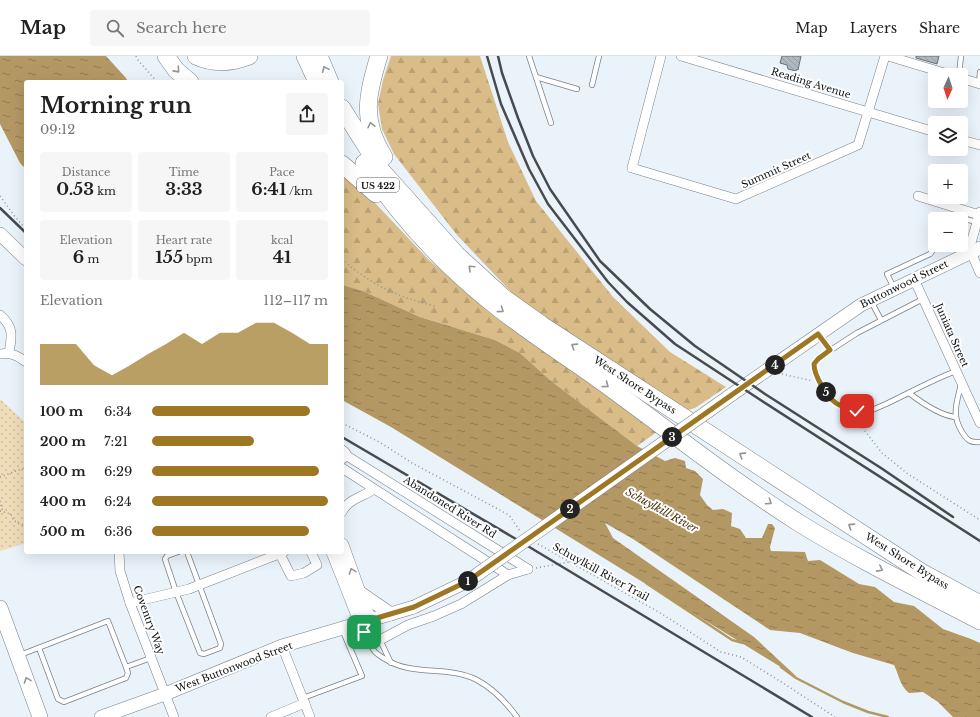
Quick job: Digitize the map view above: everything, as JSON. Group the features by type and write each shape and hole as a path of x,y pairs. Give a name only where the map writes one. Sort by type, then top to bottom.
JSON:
{"highway":[{"path":"166,56 176,70 188,80"},
{"path":"196,56 210,61 230,62 248,56"},
{"path":"305,56 316,80"},
{"path":"319,56 329,80"},
{"path":"379,56 368,99 369,119 378,148 394,174 405,198"},
{"name":"West Shore Bypass","path":"344,111 381,170 463,260 503,297 542,325 923,573 980,604"},
{"name":"West Shore Bypass","path":"344,131 379,186 420,236 454,271 493,304 752,491 798,522 848,552 980,621"},
{"path":"344,166 366,184 402,222 420,236"}],"main road":[{"path":"0,608 40,717"}],"street":[{"name":"Summit Street","path":"662,56 632,168 736,199 858,145 868,112"},
{"name":"Reading Avenue","path":"680,56 928,130"},
{"path":"868,112 885,56"},
{"path":"888,56 928,68"},
{"path":"968,80 979,84"},
{"path":"968,142 980,145"},
{"path":"918,196 979,216 973,251 980,273"},
{"path":"0,234 24,257"},
{"name":"Buttonwood Street","path":"414,607 468,581 818,334 871,299 973,251"},
{"name":"Juniata Street","path":"914,279 980,423"},
{"path":"0,315 7,320 12,337 4,353 16,355 24,361"},
{"name":"Abandoned River Rd","path":"344,455 528,569"},
{"path":"344,469 508,575"},
{"path":"344,508 351,501 374,489"},
{"path":"344,553 355,595 349,618 344,629"},
{"name":"Coventry Way","path":"119,554 120,571 130,603 174,717"},
{"path":"130,603 189,589 279,554"},
{"path":"282,554 291,576 304,573 317,565 312,554"},
{"path":"334,554 355,595 366,622"},
{"path":"380,640 408,625 434,616 461,604 508,575 528,569"},
{"path":"355,595 391,614"},
{"name":"West Buttonwood Street","path":"108,716 282,646 344,629 414,607"},
{"path":"282,646 310,717"},
{"path":"271,717 304,701"}],"lane":[{"path":"529,56 551,123"},
{"path":"592,85 599,56"},
{"path":"960,68 961,56"},
{"path":"979,84 980,72"},
{"path":"536,77 577,89"},
{"path":"968,218 979,216"},
{"path":"894,288 887,274 932,252"},
{"path":"871,299 881,320"},
{"path":"924,299 857,333 818,359 814,364 820,383 836,404 848,409 863,412 956,371"},
{"path":"818,334 830,350"},
{"path":"961,382 955,418 967,440 972,442 980,442"},
{"path":"909,393 942,414 955,418"},
{"path":"172,554 167,556 165,559 176,592 200,653 204,654 220,648 221,644 188,554"},
{"path":"18,656 108,621 128,673 126,678 64,702 58,699 39,648"},
{"path":"366,622 380,640 391,663"},
{"path":"366,622 368,641 376,653 391,663 408,668 455,673 476,680 494,691 517,717"},
{"path":"304,701 362,676 344,629"},
{"path":"126,667 151,658"}],"path":[{"path":"136,56 155,80"},
{"path":"0,196 24,227"},
{"path":"344,261 377,285 410,300 436,306"},
{"path":"782,374 820,383"},
{"path":"848,409 882,453 908,474 980,520"},
{"path":"344,424 381,444 412,464 509,515 519,530 525,534"},
{"path":"0,477 24,467"},
{"path":"0,501 4,512"},
{"path":"0,511 11,514 12,520 21,525 24,524"},
{"name":"Schuylkill River Trail","path":"535,542 662,614 721,652 741,658 835,717"},
{"path":"528,569 570,562"}],"shaded area":[{"path":"0,399 24,421 24,544 0,551"}],"green space":[{"path":"391,56 480,56 508,142 536,201 613,297 670,352 726,387 695,408 688,410 577,340 513,294 457,235 394,154 382,129 378,104 383,80"},
{"path":"344,173 358,185 429,260 492,313 657,432 637,446 551,381 520,353 495,340 420,317 363,291 344,286"}],"water":[{"path":"0,56 106,56 127,80 24,80 24,167 20,163 0,124"},
{"name":"Schuylkill River","path":"344,286 363,291 420,317 495,340 520,353 551,381 637,446 665,461 675,458 685,461 686,468 695,471 703,479 700,495 707,505 713,510 723,509 732,513 731,526 740,529 746,538 762,538 768,524 772,524 775,528 770,547 771,551 805,552 808,561 820,560 859,584 875,587 894,602 914,606 943,629 980,643 980,717 953,717 938,702 923,692 909,693 902,684 894,665 853,653 800,633 770,630 633,539 605,523 613,538 754,637 797,677 391,427 344,401"}],"building":[{"path":"782,56 801,56 798,70 788,69 787,65 780,63"},
{"path":"916,56 939,56 937,64 916,58"}],"waterway":[{"path":"646,583 732,640 743,643"},
{"path":"781,667 796,678 843,702 868,712 888,717"}],"railway":[{"path":"487,56 501,104 529,169 548,204 608,282 627,302 675,344 980,541"},
{"path":"498,56 502,73 533,156 550,189 600,261 650,309 695,346 765,394 881,468 953,517"},
{"path":"0,208 24,231"},
{"path":"344,438 521,542 812,717"}],"route":[{"path":"364,632 360,623 414,607 468,581 818,334 830,350 814,364 820,383 836,404 857,411"}]}
